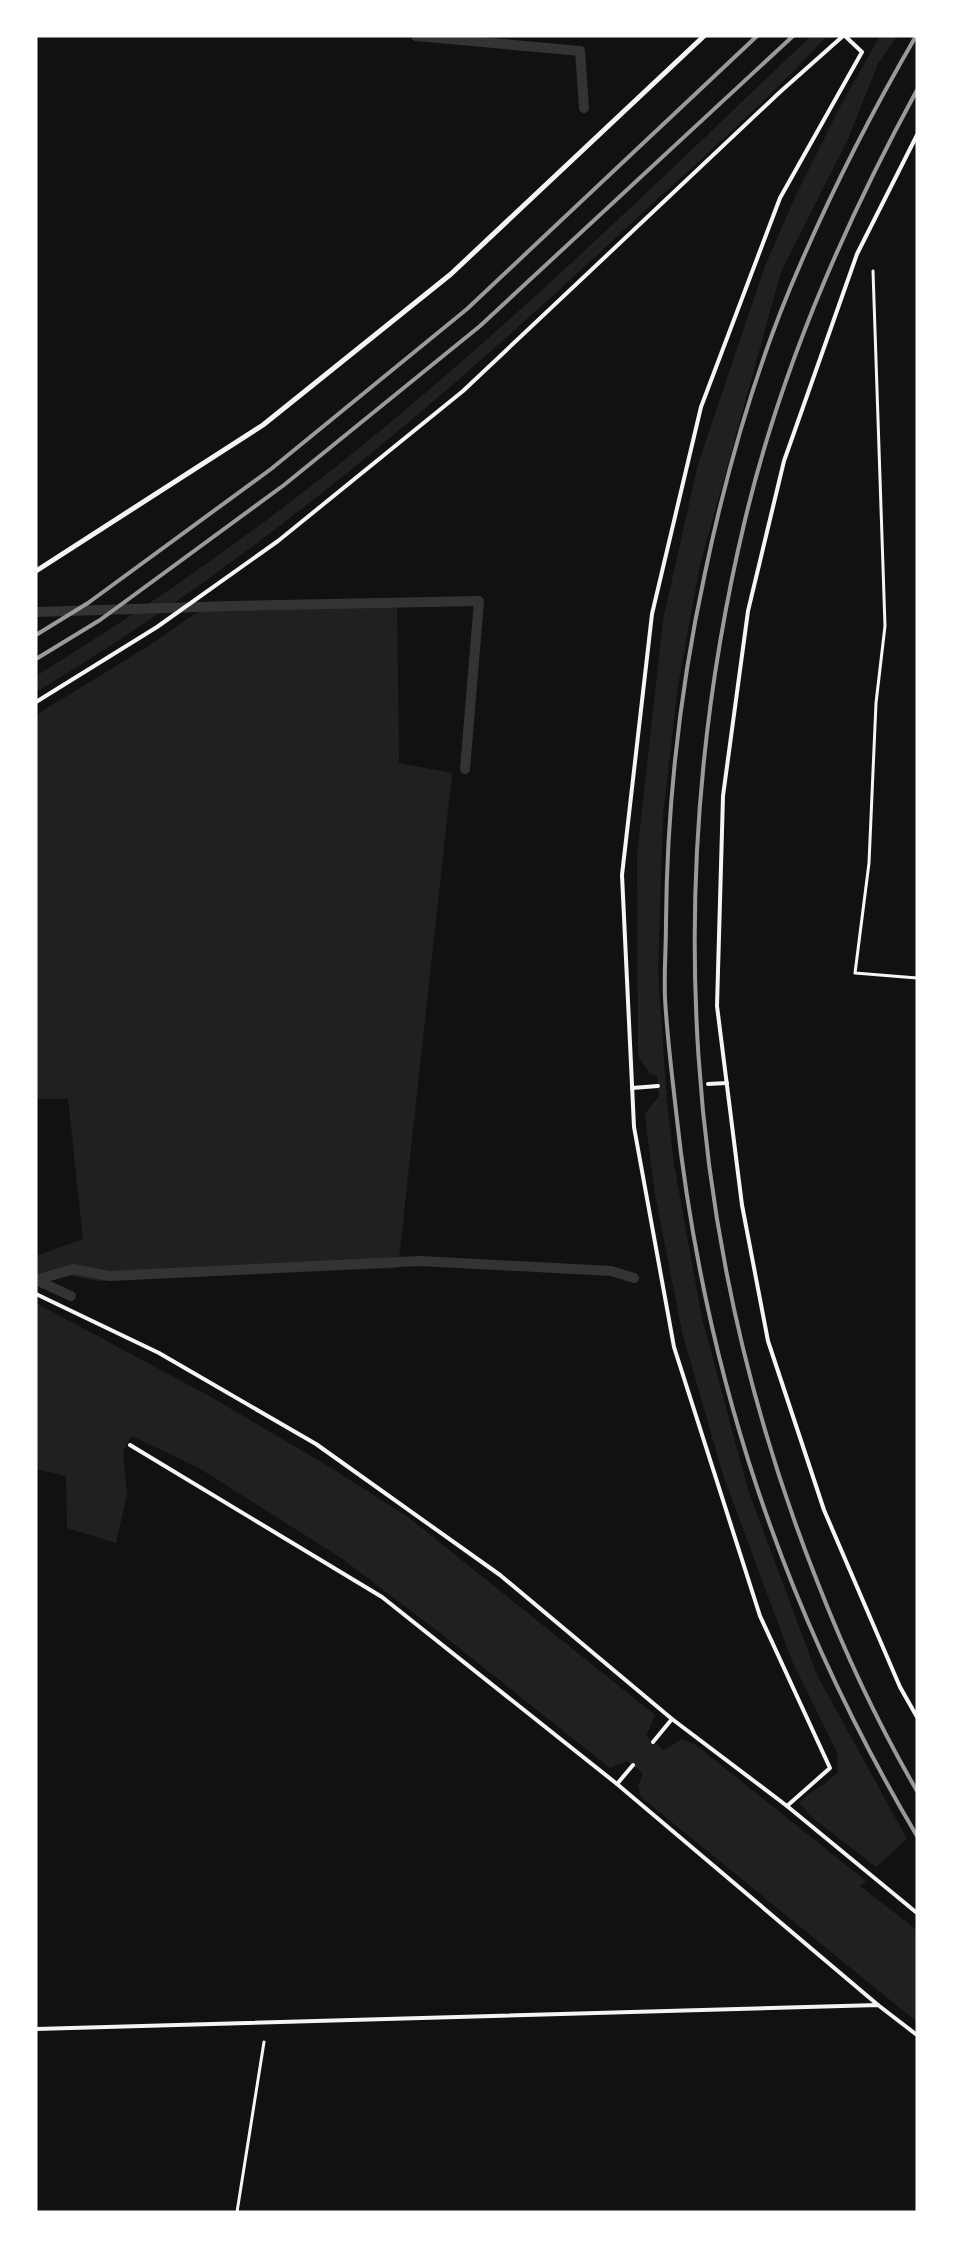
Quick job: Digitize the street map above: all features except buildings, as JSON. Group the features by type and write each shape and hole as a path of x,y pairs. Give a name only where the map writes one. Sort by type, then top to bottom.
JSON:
{"street":[{"path":"36,571 263,425 451,274 704,36"}],"lane":[{"path":"36,702 157,627 278,541 463,391 780,92 844,36 862,52 780,198 701,406 652,614 622,874 634,1127 674,1348 760,1616 830,1768 787,1806"},
{"path":"917,135 858,254 784,461 748,611 723,796 718,1006 742,1205 768,1341 824,1510 900,1687 917,1717"},
{"path":"708,1084 727,1083"},
{"path":"632,1088 658,1086"},
{"path":"36,1294 159,1353 316,1444 500,1575 672,1719 787,1806 917,1913"},
{"path":"130,1445 382,1597 617,1784 878,2005 917,2035"},
{"path":"653,1742 672,1719"},
{"path":"617,1784 633,1765"},
{"path":"36,2029 878,2005"}],"path":[{"path":"873,263 885,626 876,703 869,863 855,974 917,978"},
{"path":"237,2212 268,2022"}],"shaded area":[{"path":"811,36 827,36 728,135 486,355 415,416 269,534 193,590 116,642 36,692 36,676 88,644 213,559 314,484 389,424 533,298"},
{"path":"880,36 897,36 878,64 848,139 781,272 700,565 678,686 663,815 658,973 667,1101 674,1164 702,1318 748,1490 817,1675 907,1839 876,1867 809,1815 799,1803 838,1772 837,1752 792,1661 723,1475 682,1332 654,1189 645,1115 659,1097 657,1076 650,1074 638,1056 637,856 663,620 698,464 765,266 796,195 842,103"},
{"path":"397,599 399,763 452,773 398,1268 99,1281 70,1276 36,1285 36,1256 83,1239 68,1099 36,1099 36,715 150,645 210,603"},
{"path":"36,1303 211,1397 328,1466 408,1517 655,1715 646,1736 664,1750 682,1739 696,1745 866,1881 860,1886 917,1930 917,2022 641,1797 638,1786 643,1773 627,1761 610,1768 435,1629 341,1558 199,1468 132,1436 123,1451 127,1495 116,1543 67,1528 66,1476 36,1469"}],"waterway":[{"path":"416,36 580,51 584,108"},
{"path":"36,612 479,601 465,769"},
{"path":"36,1280 73,1269 109,1276 420,1261 611,1271 634,1278"},
{"path":"36,1280 71,1296"}],"railway":[{"path":"36,635 88,603 271,469 467,309 757,36"},
{"path":"36,659 100,620 284,485 480,326 793,36"},
{"path":"916,36 826,206 800,265 770,340 733,455 696,616 676,747 667,878 665,998 676,1111 689,1208 707,1303 729,1396 757,1487 789,1576 827,1664 869,1751 917,1836"},
{"path":"917,90 864,193 817,299 777,408 745,520 718,654 701,788 695,922 699,1056 712,1189 737,1321 772,1452 817,1581 863,1688 917,1791"}]}
